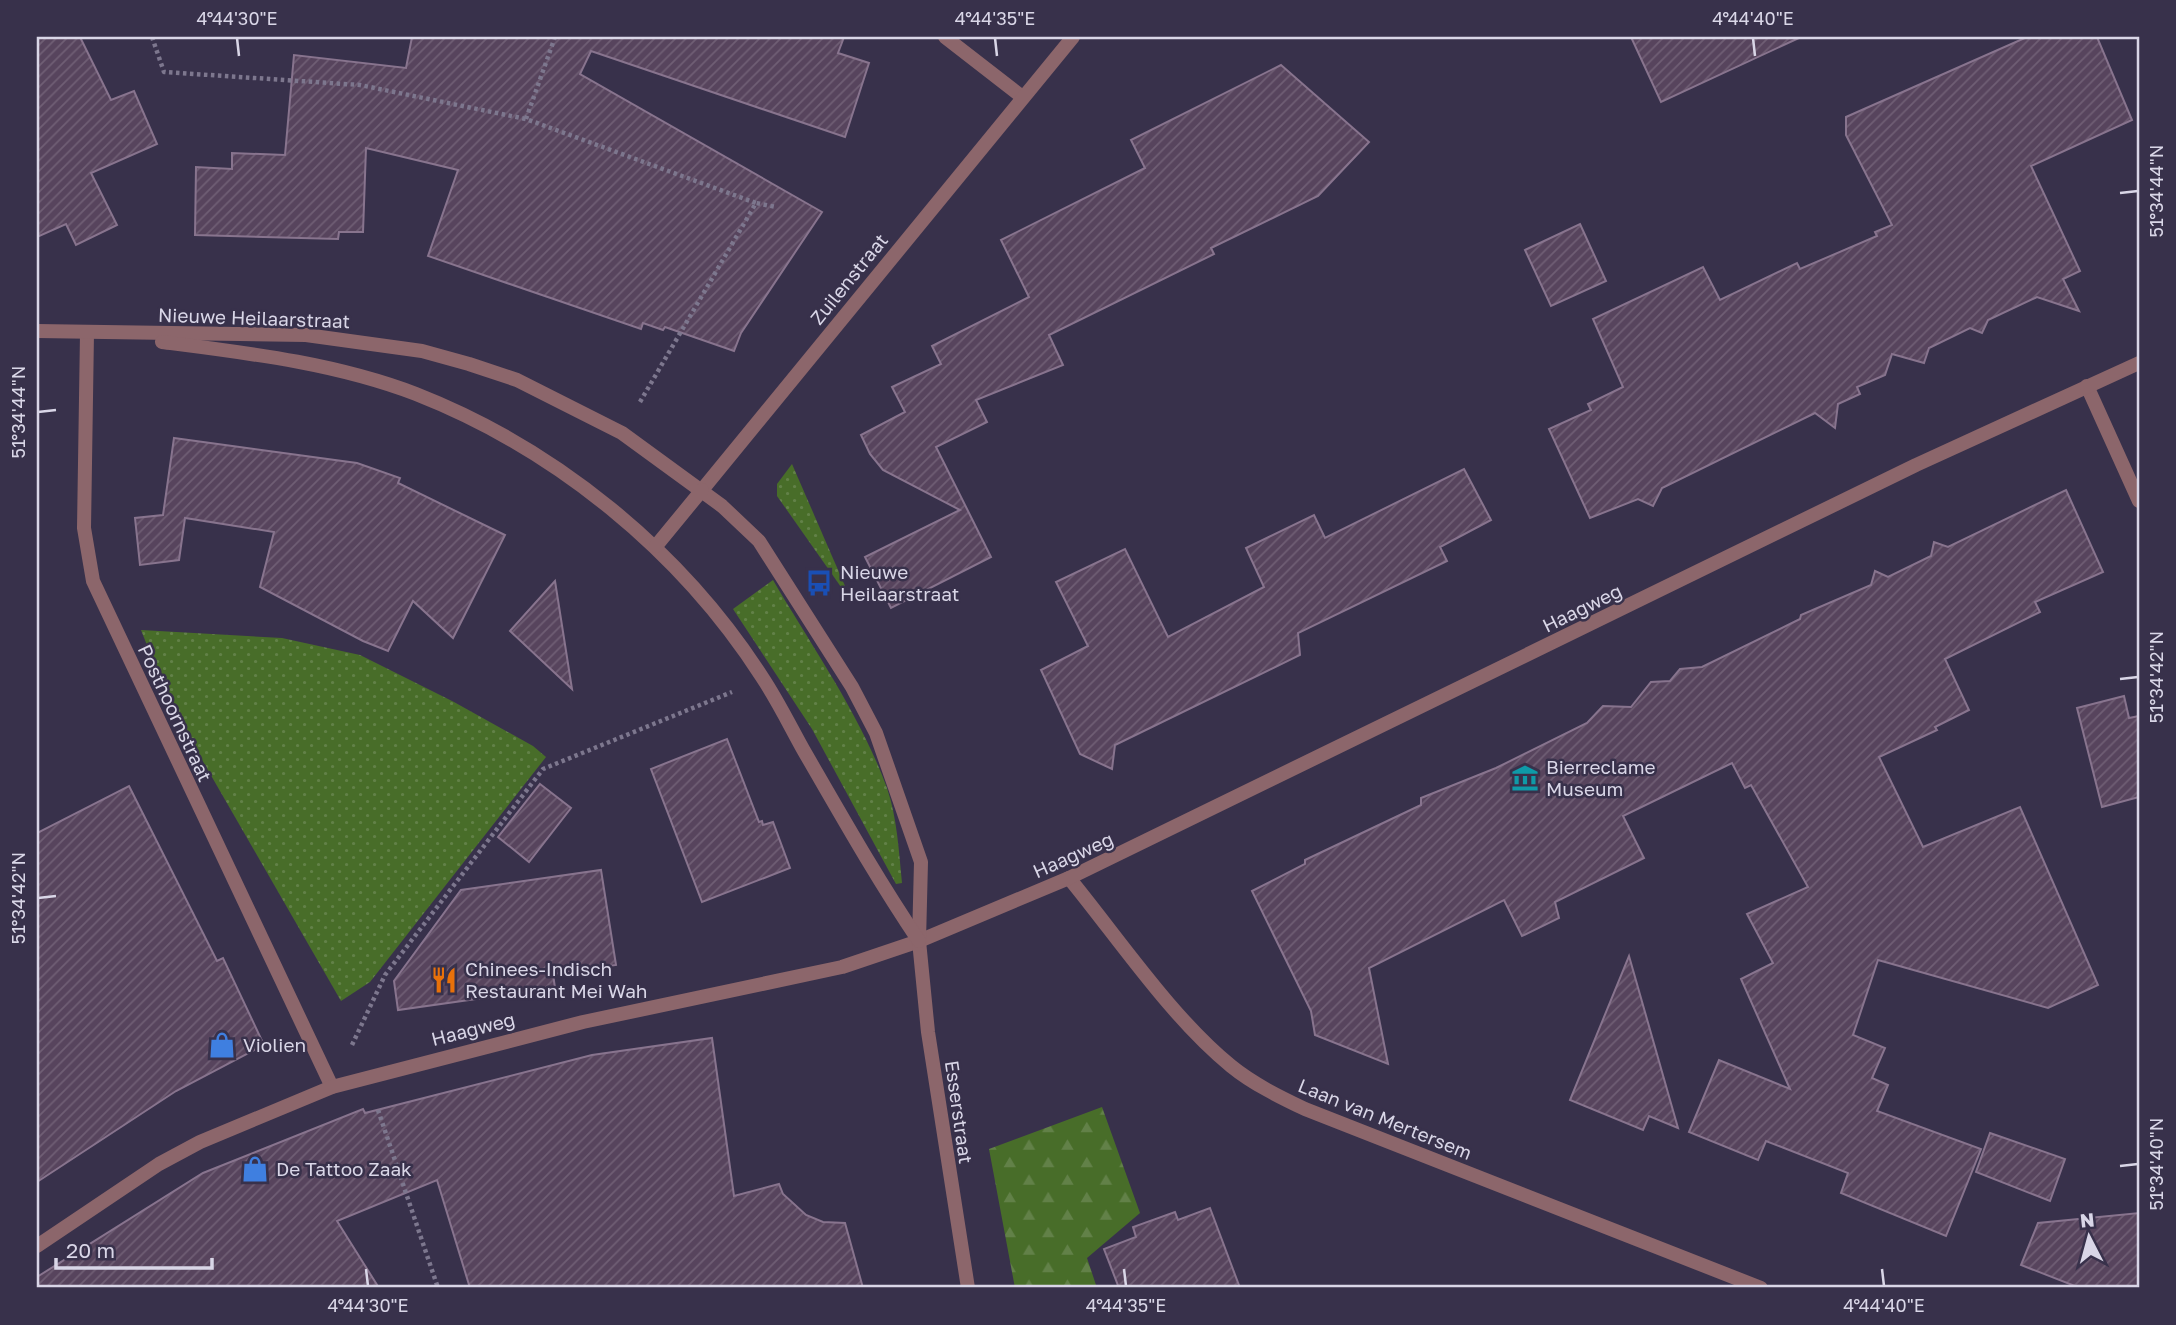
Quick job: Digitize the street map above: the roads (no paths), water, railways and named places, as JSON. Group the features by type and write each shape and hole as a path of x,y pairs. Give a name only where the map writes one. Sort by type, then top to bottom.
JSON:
{"street":[{"path":"945,37 1021,96"},
{"name":"Zuilenstraat","path":"656,546 1021,96 1073,37"},
{"name":"Nieuwe Heilaarstraat","path":"37,331 306,335 422,351 517,380 622,433 702,490 759,541 774,560 852,687 876,733 921,862 919,941"},
{"name":"Nieuwe Heilaarstraat","path":"93,333 302,362 415,394 460,414 542,460 656,546 711,607 763,678 878,881 919,941"},
{"name":"Posthoornstraat","path":"93,333 84,528 93,581 332,1087"},
{"name":"Haagweg","path":"37,1246 159,1164 200,1142 332,1087 583,1022 842,967 919,941 1069,878 1916,466 2139,362"},
{"path":"2087,386 2139,501"},
{"name":"Laan van Mertersem","path":"1069,878 1199,1038 1233,1068 1270,1092 1305,1109 1761,1288"},
{"name":"Esserstraat","path":"919,941 951,1195 968,1288"}],"place":[{"name":"Nieuwe Heilaarstraat","path":"819,583"},
{"name":"Bierreclame Museum","path":"1525,778"},
{"name":"Chinees-Indisch Restaurant Mei Wah","path":"444,980"},
{"name":"Violien","path":"222,1045"},
{"name":"De Tattoo Zaak","path":"255,1169"}]}
